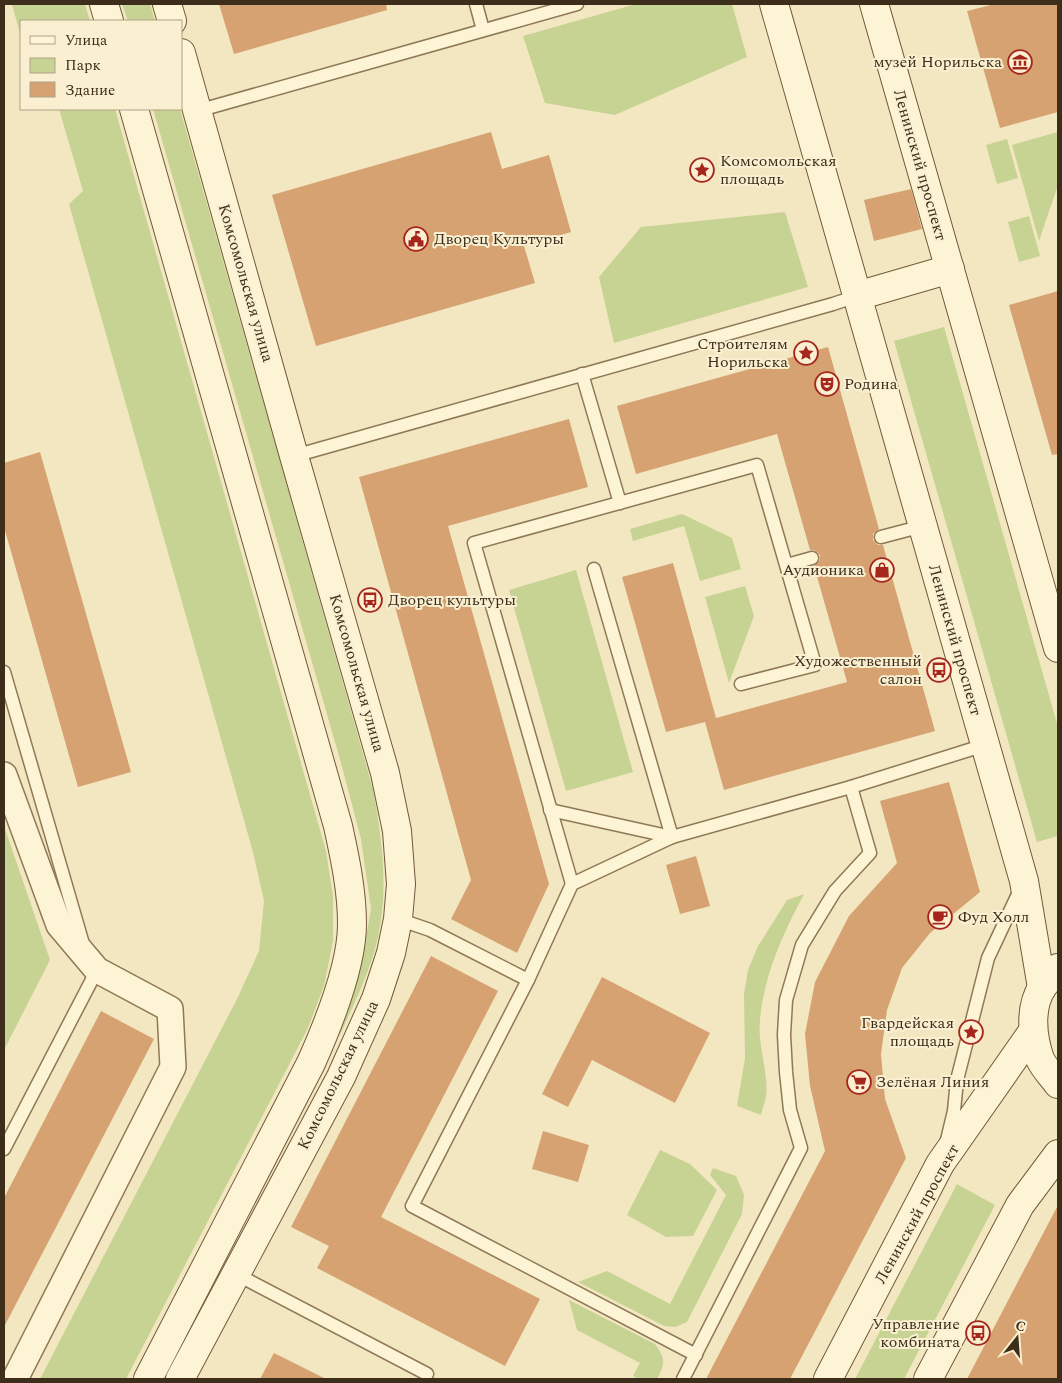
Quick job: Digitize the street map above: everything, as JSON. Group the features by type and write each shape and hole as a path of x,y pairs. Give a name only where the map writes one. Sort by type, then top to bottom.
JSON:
{"street":[{"path":"104,4 109,20"},
{"path":"167,4 172,20"},
{"name":"Ленинский проспект","path":"774,4 1024,880 1050,978"},
{"name":"Ленинский проспект","path":"874,4 1058,648"},
{"name":"Комсомольская улица","path":"180,1379 340,1077 376,999 391,952 398,919 401,884 397,831 385,773 182,56"},
{"name":"Комсомольская улица","path":"134,110 338,826 348,875 352,925 347,958 327,1028 311,1063 148,1379"},
{"path":"857,296 950,269"},
{"path":"4,775 59,924 92,964 170,1010 173,1067 15,1379"},
{"path":"1050,978 1036,1004 1033,1031 1041,1060 1058,1084"},
{"name":"Ленинский проспект","path":"828,1379 940,1164 1033,1031"},
{"path":"928,1379 1020,1206 1058,1154"},
{"path":"209,1260 236,1274"}],"lane":[{"path":"476,4 483,30"},
{"path":"198,111 577,4"},
{"path":"294,456 857,296"},
{"path":"582,374 620,503"},
{"path":"572,884 474,543 757,465 815,665 741,684"},
{"path":"881,537 923,526"},
{"path":"787,565 812,558"},
{"path":"594,569 672,837"},
{"path":"4,672 92,964 4,1149"},
{"path":"696,1355 412,1206 528,980 572,884 672,837 851,787 985,745"},
{"path":"683,1379 801,1148 790,1110 787,1081 784,1035 786,1000 802,945 835,891 870,853 851,787"},
{"path":"550,810 672,837"},
{"path":"940,1164 954,1111 957,1080 988,958 1024,880"},
{"path":"398,919 430,930 528,980"},
{"path":"236,1274 427,1374"}],"green space":[{"path":"12,4 85,4 90,20 20,20 20,33"},
{"path":"122,4 150,4 155,20 128,20"},
{"path":"636,4 732,4 747,57 615,115 545,103 523,36"},
{"path":"59,110 115,110 326,851 333,896 333,941 324,986 308,1028 126,1379 40,1379 238,997 259,951 264,901 253,852 69,204 83,191"},
{"path":"153,110 180,110 373,789 381,840 383,875 380,926 369,968 339,1037 362,959 371,909 361,839 341,763"},
{"path":"1058,132 1058,185 1039,241 1012,145"},
{"path":"1007,139 1018,178 997,184 986,145"},
{"path":"785,212 808,287 614,343 599,277 641,227"},
{"path":"1029,216 1040,256 1019,262 1008,222"},
{"path":"944,327 1058,727 1058,836 1037,842 894,341"},
{"path":"682,514 732,538 741,569 700,581 684,526 633,541 630,529"},
{"path":"576,570 633,772 566,791 509,590"},
{"path":"745,586 754,616 729,683 705,597"},
{"path":"4,826 50,960 4,1050"},
{"path":"804,894 770,970 762,1003 760,1039 766,1078 766,1099 761,1115 737,1106 745,1058 744,994 748,970 758,946 787,900"},
{"path":"660,1150 690,1164 717,1190 693,1236 666,1237 627,1215"},
{"path":"713,1168 736,1176 744,1195 742,1214 687,1322 676,1327 664,1326 578,1282 607,1271 670,1304 726,1195 710,1175"},
{"path":"957,1184 995,1205 904,1379 855,1379"},
{"path":"569,1300 655,1344 661,1353 663,1361 662,1369 657,1379 639,1379 633,1376 640,1363 577,1330"}],"building":[{"path":"219,4 386,4 387,10 234,54"},
{"name":"музей Норильска","path":"995,4 1058,4 1058,112 1000,128 967,11"},
{"name":"Дворец Культуры","path":"491,132 502,169 549,155 571,232 524,246 535,283 316,346 272,195"},
{"path":"911,189 922,229 874,241 864,200"},
{"path":"1058,291 1058,454 1052,455 1009,305"},
{"path":"828,347 879,529 873,534 873,540 878,545 883,545 935,731 724,790 705,722 666,732 622,577 673,563 716,718 847,682 814,566 820,560 820,555 814,550 810,550 777,434 636,474 617,406"},
{"path":"569,419 588,487 448,526 549,884 517,953 451,919 471,880 359,477"},
{"path":"40,452 131,772 78,787 4,527 4,463"},
{"path":"949,782 980,892 930,933 902,968 887,1010 881,1054 885,1099 906,1158 790,1379 706,1379 825,1151 810,1086 805,1034 815,982 849,916 897,863 880,801"},
{"path":"696,856 710,906 680,914 666,865"},
{"path":"431,956 498,991 381,1217 540,1299 505,1366 317,1268 329,1246 291,1227"},
{"path":"602,977 710,1033 675,1103 592,1060 568,1107 542,1094"},
{"path":"101,1011 154,1039 4,1327 4,1198"},
{"path":"543,1131 589,1145 578,1182 532,1169"},
{"path":"1058,1205 1058,1379 967,1379"},
{"path":"274,1353 326,1379 260,1379"}],"place":[{"name":"музей Норильска","path":"1020,62"},
{"name":"Комсомольская площадь","path":"702,170"},
{"name":"Дворец Культуры","path":"416,239"},
{"name":"Строителям Норильска","path":"806,353"},
{"name":"Родина","path":"827,384"},
{"name":"Аудионика","path":"882,570"},
{"name":"Дворец культуры","path":"370,600"},
{"name":"Художественный салон","path":"939,670"},
{"name":"Фуд Холл","path":"940,917"},
{"name":"Гвардейская площадь","path":"971,1032"},
{"name":"Зелёная Линия","path":"859,1082"},
{"name":"Управление комбината","path":"978,1333"}]}
